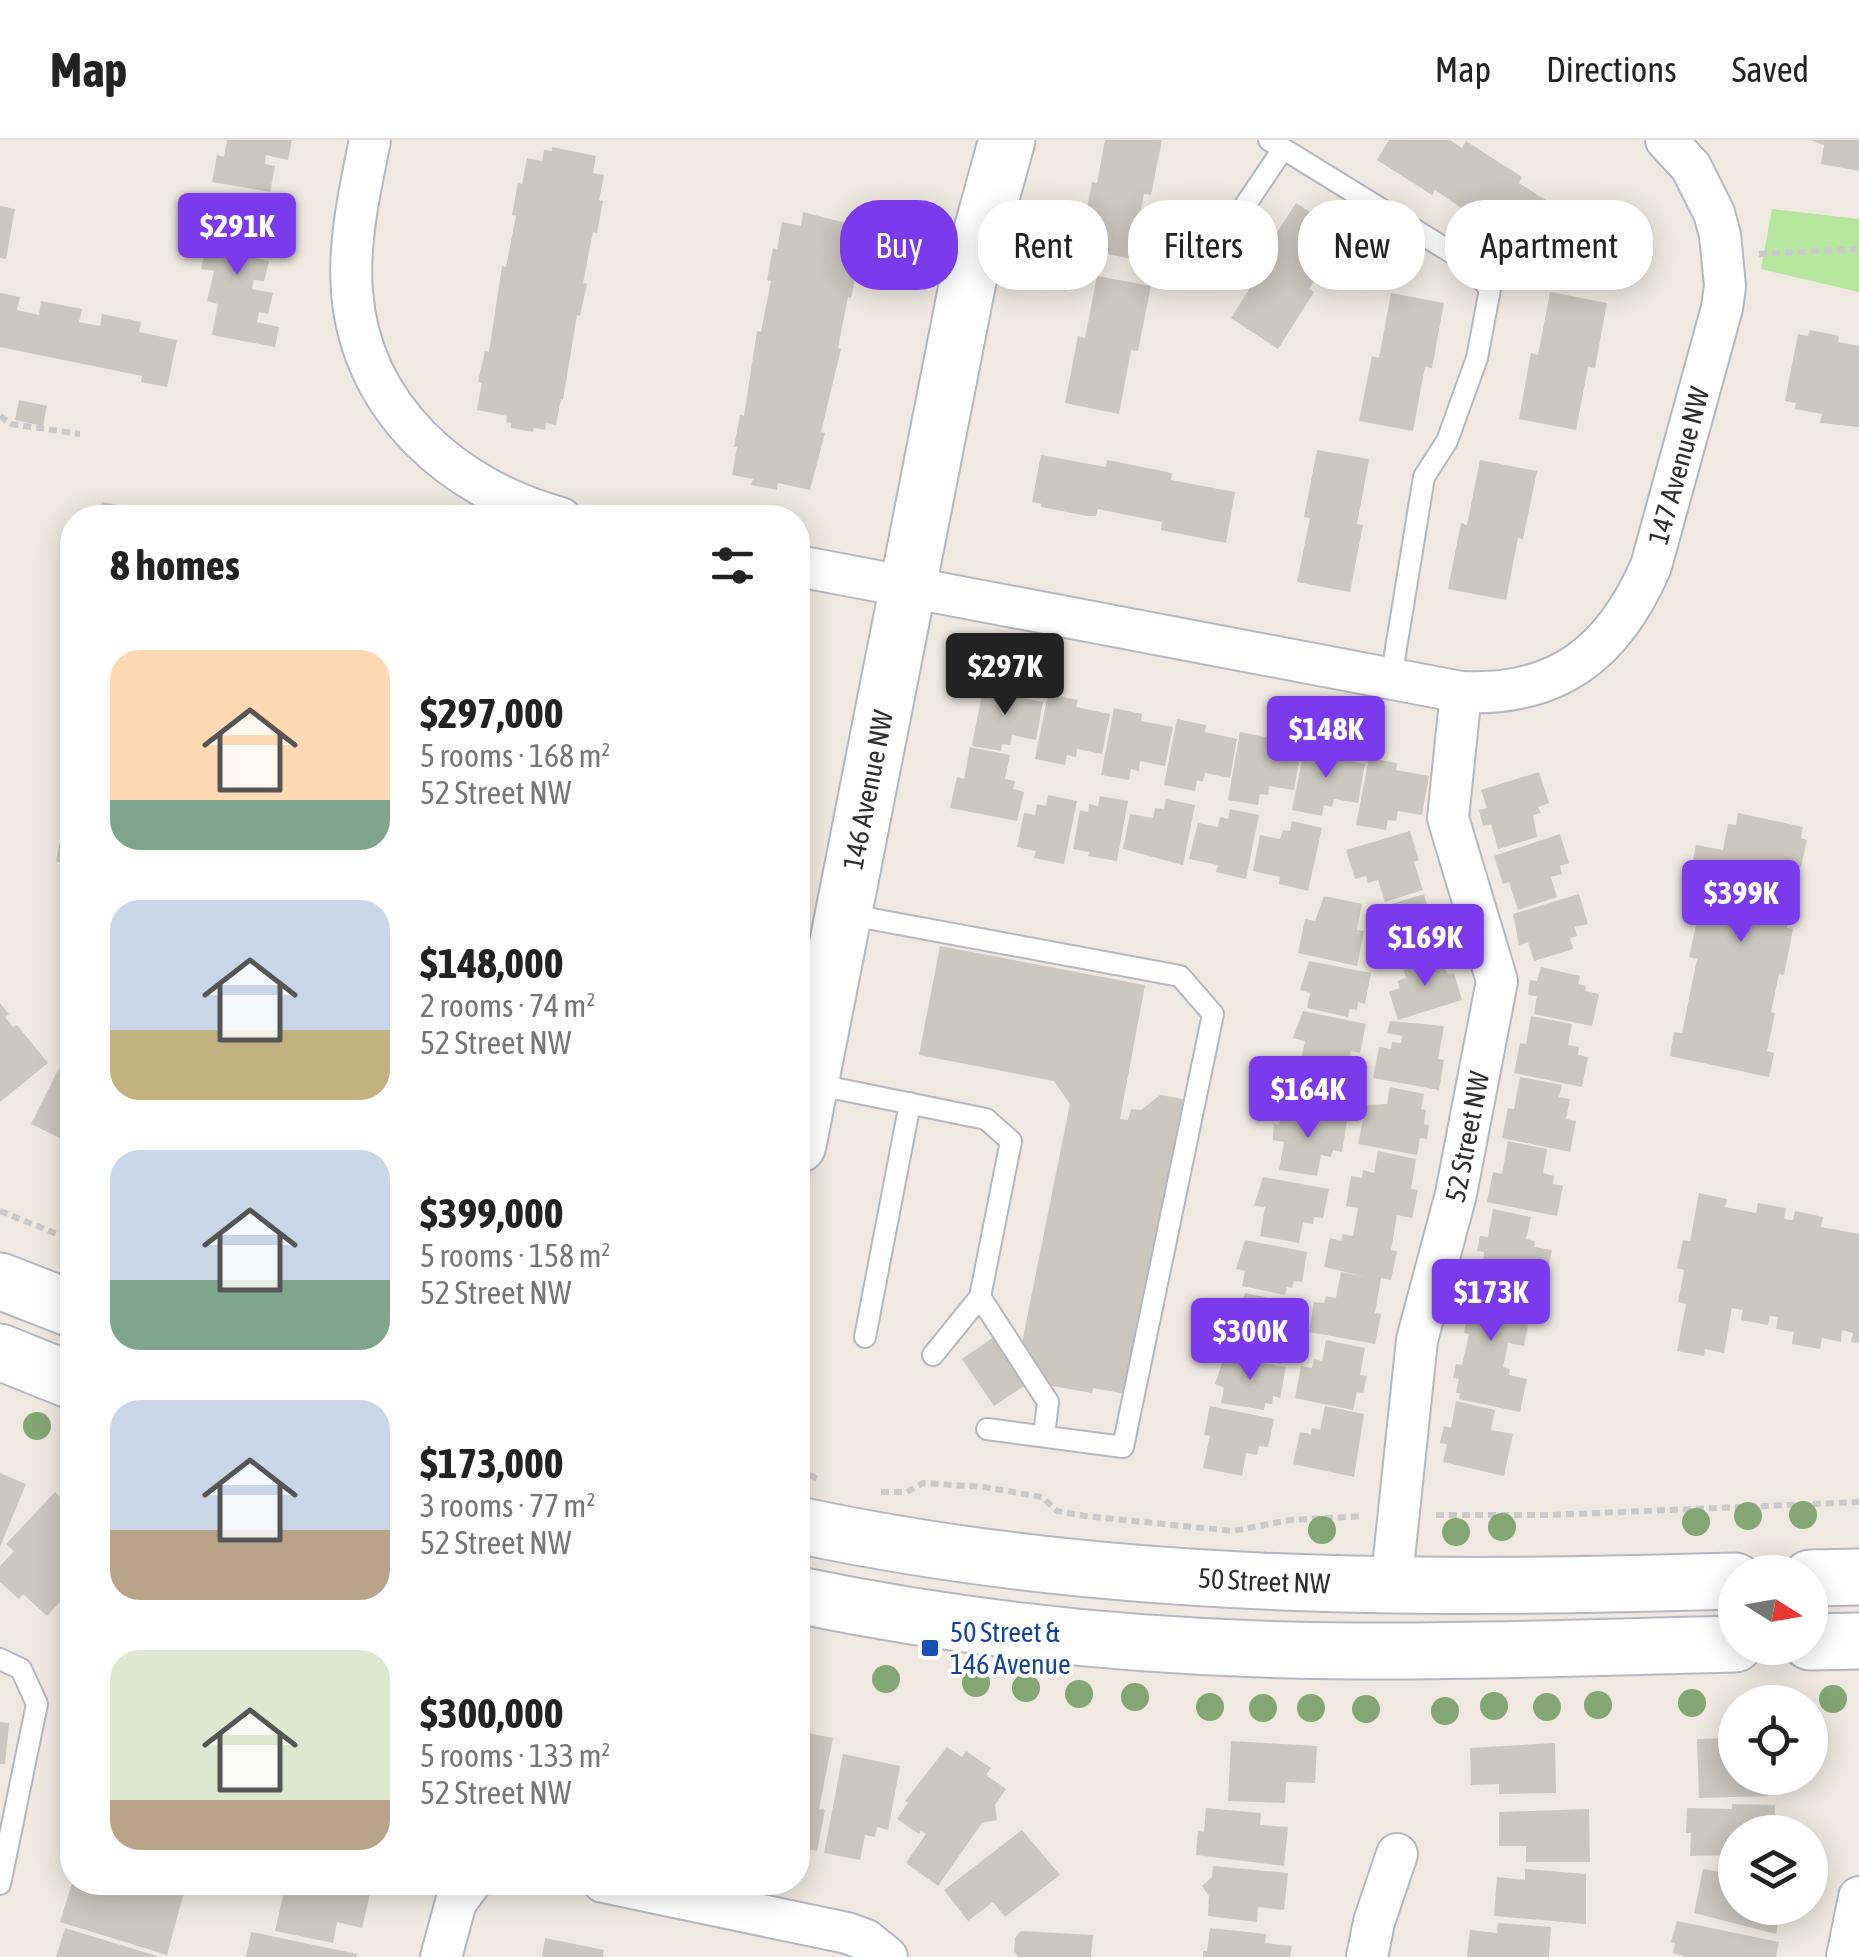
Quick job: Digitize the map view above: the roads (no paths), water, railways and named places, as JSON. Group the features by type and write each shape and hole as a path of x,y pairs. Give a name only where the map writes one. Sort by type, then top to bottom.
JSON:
{"main road":[{"name":"146 Avenue NW","path":"810,1084 968,280 1007,140"},
{"path":"0,1352 60,1376"},
{"name":"50 Street NW","path":"810,1527 886,1543 1169,1578 1391,1587 1718,1581"},
{"path":"1828,1578 1859,1577"},
{"path":"810,1597 942,1621 1121,1641 1351,1651 1718,1644"},
{"path":"1828,1642 1859,1641"}],"street":[{"path":"370,140 353,235 352,291 357,328 369,359 405,422 427,448 478,485 521,505"},
{"name":"147 Avenue NW","path":"1461,692 1501,693 1564,673 1586,659 1610,638 1639,594 1651,566 1722,308 1723,257 1714,214 1679,153"},
{"path":"810,568 1461,692"},
{"name":"52 Street NW","path":"1391,1587 1416,1340 1456,1194 1496,981 1448,818 1461,692"},
{"path":"1367,1957 1377,1910 1396,1854"},
{"path":"441,1957 461,1895"},
{"path":"665,1895 847,1933 866,1940 887,1957"},
{"path":"1847,1957 1859,1897"}],"lane":[{"path":"1243,200 1276,144 1467,262 1490,289 1471,375 1448,441 1424,477 1391,679"},
{"path":"843,914 1180,976 1214,1014 1122,1447 987,1428"},
{"path":"810,1084 986,1118 1011,1141 980,1297 933,1356"},
{"path":"865,1336 910,1103"},
{"path":"980,1297 1048,1402 1044,1436"},
{"path":"0,1659 22,1669 37,1704 0,1884"}],"place":[{"name":"50 Street & 146 Avenue","path":"930,1648"}]}
